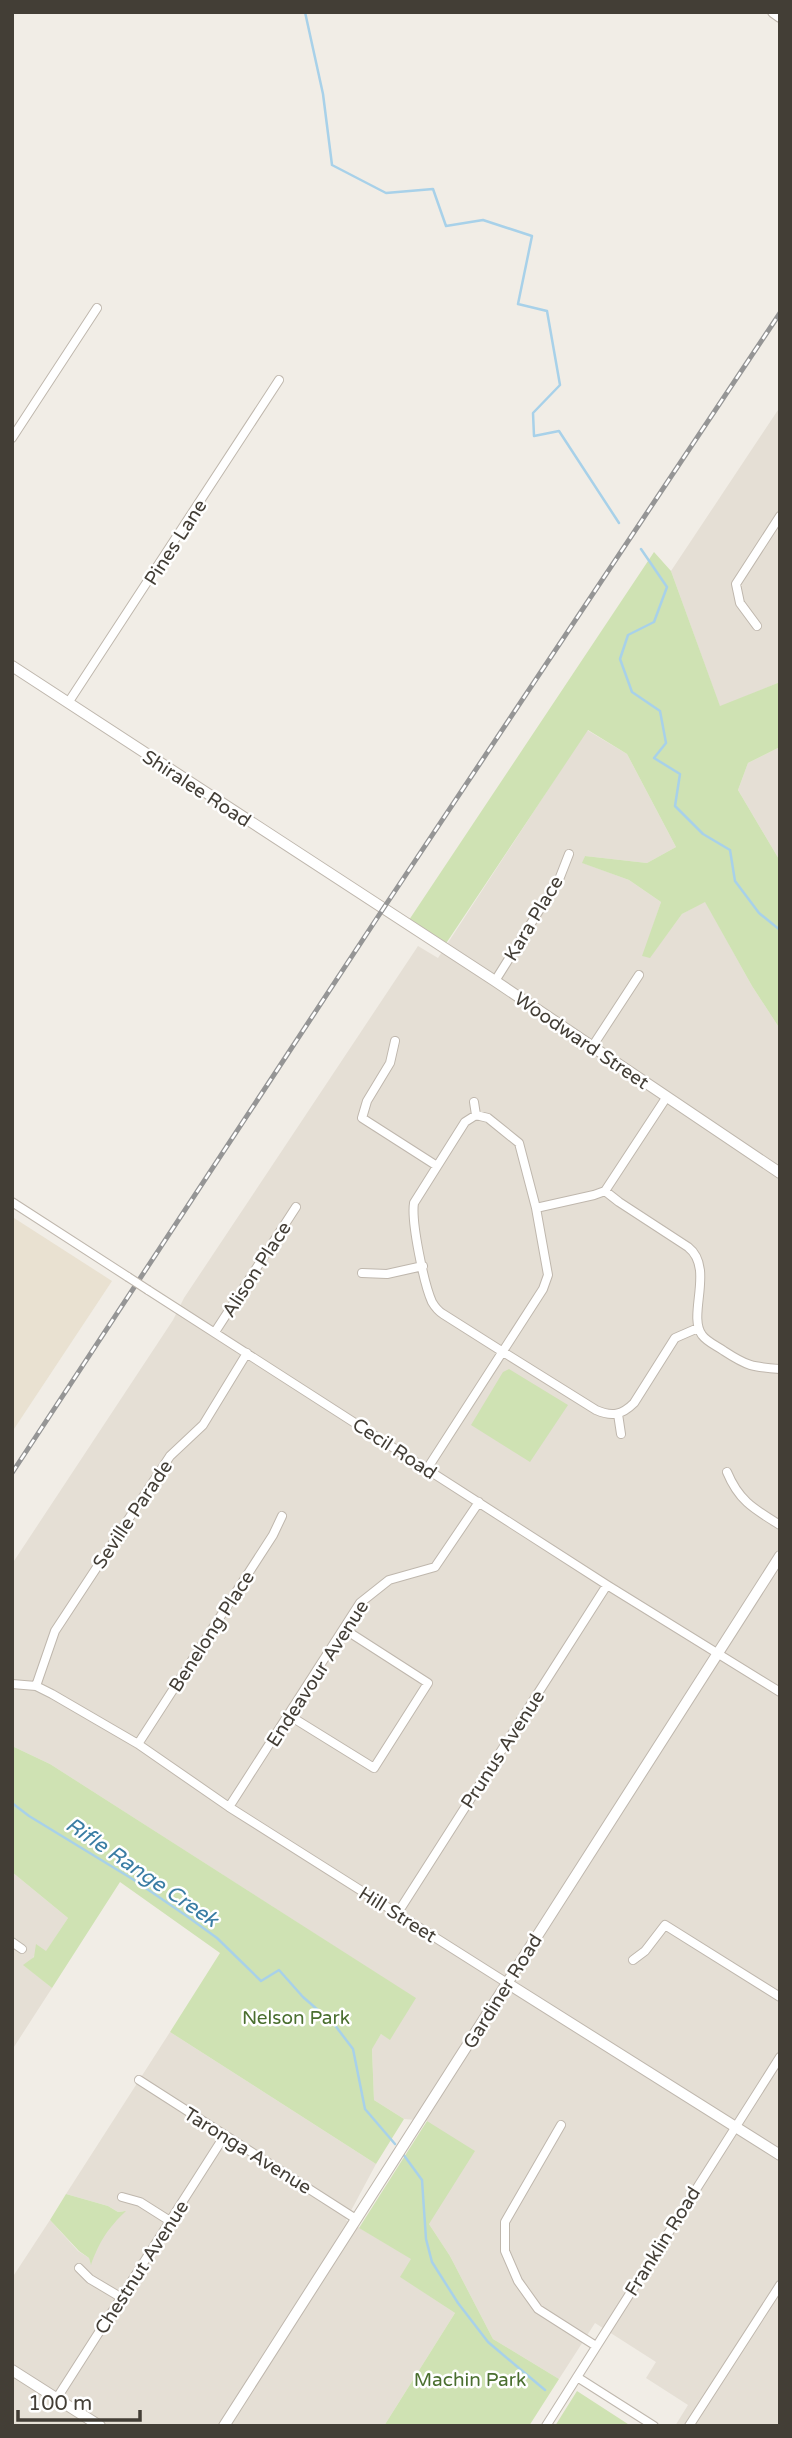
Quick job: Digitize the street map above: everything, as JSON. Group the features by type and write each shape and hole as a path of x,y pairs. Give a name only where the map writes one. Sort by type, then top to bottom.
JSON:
{"street":[{"path":"773,12 780,17"},
{"path":"12,438 97,308"},
{"name":"Pines Lane","path":"68,703 279,380"},
{"path":"757,626 740,603 736,584 780,516"},
{"name":"Shiralee Road","path":"12,666 383,909"},
{"name":"Kara Place","path":"495,981 560,877 569,854"},
{"name":"Woodward Street","path":"383,909 780,1173"},
{"path":"592,1047 639,975"},
{"path":"396,1041 390,1063 367,1101 362,1118 437,1166"},
{"path":"536,1208 605,1191 666,1098"},
{"path":"474,1102 477,1115"},
{"path":"428,1469 503,1352 547,1282 548,1268 536,1208 519,1143 496,1123 477,1115 465,1122 416,1198 413,1209 423,1266 431,1298 438,1310 503,1352 596,1410 610,1415 626,1410 634,1403 675,1338 698,1328"},
{"path":"605,1191 696,1255 700,1267 698,1328 707,1340 748,1366 780,1369"},
{"name":"Cecil Road","path":"12,1202 607,1585 780,1692"},
{"name":"Alison Place","path":"215,1332 296,1207"},
{"path":"362,1273 387,1274 423,1266"},
{"name":"Seville Parade","path":"36,1686 55,1631 170,1456 203,1425 247,1353"},
{"path":"618,1414 621,1434"},
{"path":"727,1472 734,1490 749,1506 780,1525"},
{"name":"Endeavour Avenue","path":"229,1807 360,1603 380,1586 400,1576 435,1567 479,1502"},
{"name":"Benelong Place","path":"138,1744 273,1535 282,1516"},
{"name":"Gardiner Road","path":"224,2426 780,1556"},
{"name":"Prunus Avenue","path":"397,1913 607,1585"},
{"path":"289,1716 374,1768 428,1683 344,1629"},
{"name":"Hill Street","path":"12,1684 36,1686 138,1744 229,1807 780,2155"},
{"path":"633,1960 645,1951 665,1925 780,1997"},
{"path":"12,1942 22,1949"},
{"name":"Franklin Road","path":"545,2426 780,2057"},
{"name":"Taronga Avenue","path":"139,2080 356,2218"},
{"path":"561,2125 505,2222 505,2251 518,2281 538,2309 596,2346"},
{"name":"Chestnut Avenue","path":"57,2398 225,2135"},
{"path":"122,2197 140,2202 170,2221"},
{"path":"79,2268 89,2279 122,2298"},
{"path":"689,2426 780,2285"},
{"path":"12,2370 100,2426"},
{"path":"577,2377 654,2426"}],"shaded area":[{"path":"780,407 780,682 720,707 671,571"},
{"path":"587,730 627,754 676,847 647,863 585,856 583,863 629,880 661,902 643,956 650,957 682,914 705,901 752,986 780,1029 780,2426 675,2426 688,2405 646,2378 656,2362 595,2323 559,2379 493,2339 450,2256 429,2224 427,2121 404,2119 374,2100 372,2048 381,2034 390,2039 415,1998 50,1764 12,1746 12,1564 173,1320 184,1298 418,946 438,958"},
{"path":"778,748 780,861 738,790 748,763"},
{"path":"14,1218 112,1281 12,1432 12,1220"},
{"path":"12,1872 68,1918 46,1952 37,1952 30,1962 24,1965 52,1988 12,2050"},
{"path":"170,2032 376,2164 346,2220 412,2259 401,2277 455,2313 384,2426 12,2426 12,2278 50,2220 78,2251 89,2258 91,2264 99,2242 124,2211 118,2212 108,2206 66,2194"}],"green space":[{"path":"654,552 671,571 720,706 780,682 780,751 778,748 748,763 738,790 780,861 780,1029 752,986 705,902 682,914 650,958 642,956 661,902 629,880 582,863 585,856 647,863 676,847 627,754 588,730 445,945 409,920"},
{"path":"509,1369 568,1405 530,1462 471,1425 503,1372"},
{"name":"Nelson Park","path":"12,1746 50,1764 416,1998 390,2040 381,2034 372,2049 374,2100 404,2119 376,2164 170,2032 220,1953 120,1882 52,1988 23,1965 34,1957 36,1944 46,1951 68,1918 12,1872"},
{"name":"Machin Park","path":"427,2121 475,2151 429,2224 450,2256 493,2339 559,2379 529,2426 384,2426 455,2313 400,2277 411,2259 359,2228"},
{"path":"66,2194 108,2206 118,2212 126,2211 105,2236 91,2265 89,2258 50,2220"},
{"path":"577,2391 631,2426 555,2426"}],"waterway":[{"path":"305,12 323,94 332,165 386,193 433,189 446,226 483,220 532,236 518,304 547,311 560,385 533,413 534,436 559,431 619,523"},
{"path":"641,549 667,587 654,622 628,635 620,659 632,692 660,711 666,743 654,758 680,774 675,806 703,834 730,850 735,881 759,913 780,930"},
{"name":"Rifle Range Creek","path":"12,1803 188,1917 217,1938 261,1981 279,1970 303,1997 334,2024 353,2049 365,2109 395,2144"},
{"name":"Rifle Range Creek","path":"403,2154 422,2180 426,2239 432,2262 458,2303 488,2342 545,2390"}],"railway":[{"path":"12,1473 780,313"}]}
